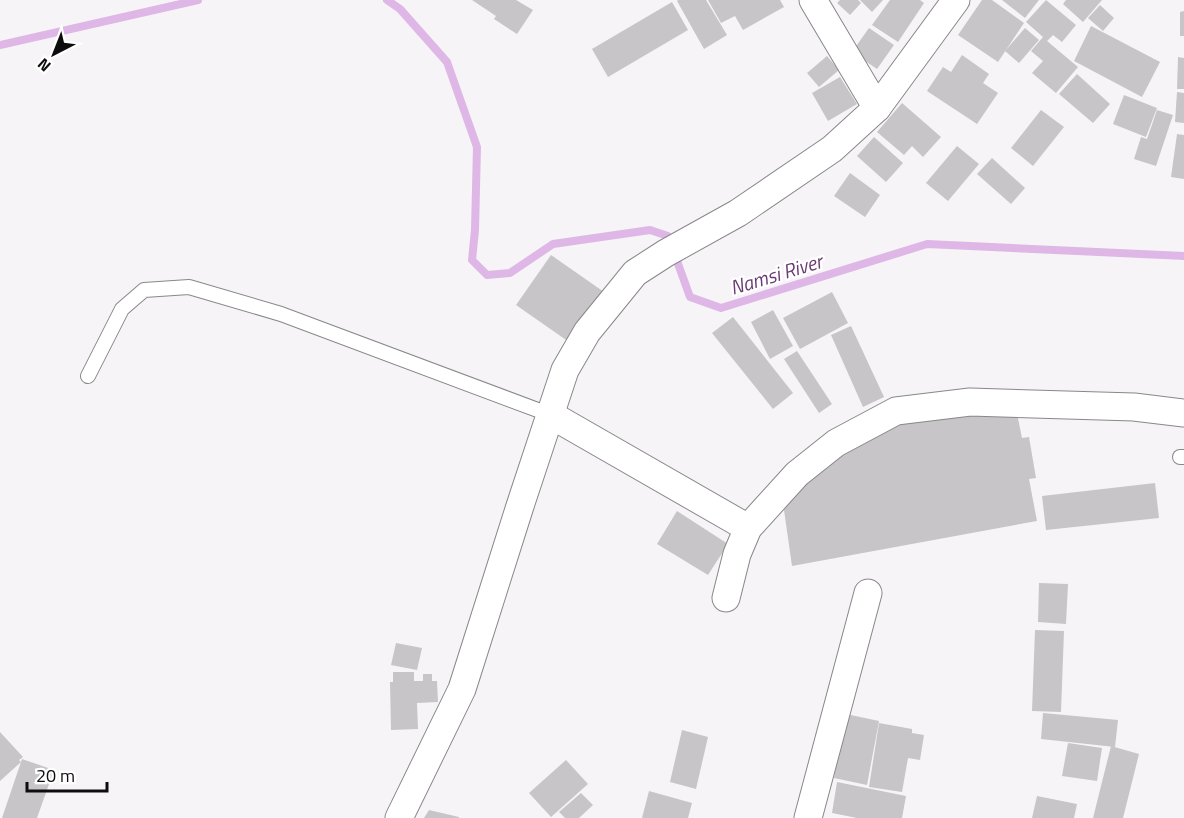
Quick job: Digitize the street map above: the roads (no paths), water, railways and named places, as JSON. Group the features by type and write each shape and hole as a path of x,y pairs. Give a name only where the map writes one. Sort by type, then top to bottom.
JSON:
{"street":[{"path":"813,0 877,108"},
{"path":"399,818 462,689 566,370 587,332 635,273 738,213 832,149 877,108 956,0"},
{"path":"726,598 737,554 748,528 797,474 836,443 896,411 970,402 1134,407 1184,413"},
{"path":"551,415 748,528"},
{"path":"808,818 868,593"}],"lane":[{"path":"88,376 122,309 144,290 189,286 281,314 551,415"}],"waterway":[{"name":"Namsi River","path":"0,45 198,0"},
{"name":"Namsi River","path":"387,0 400,9 447,62 477,147 472,260 487,275 510,273 553,244 650,230 668,236 690,297 721,308 927,244 1184,256"}]}
